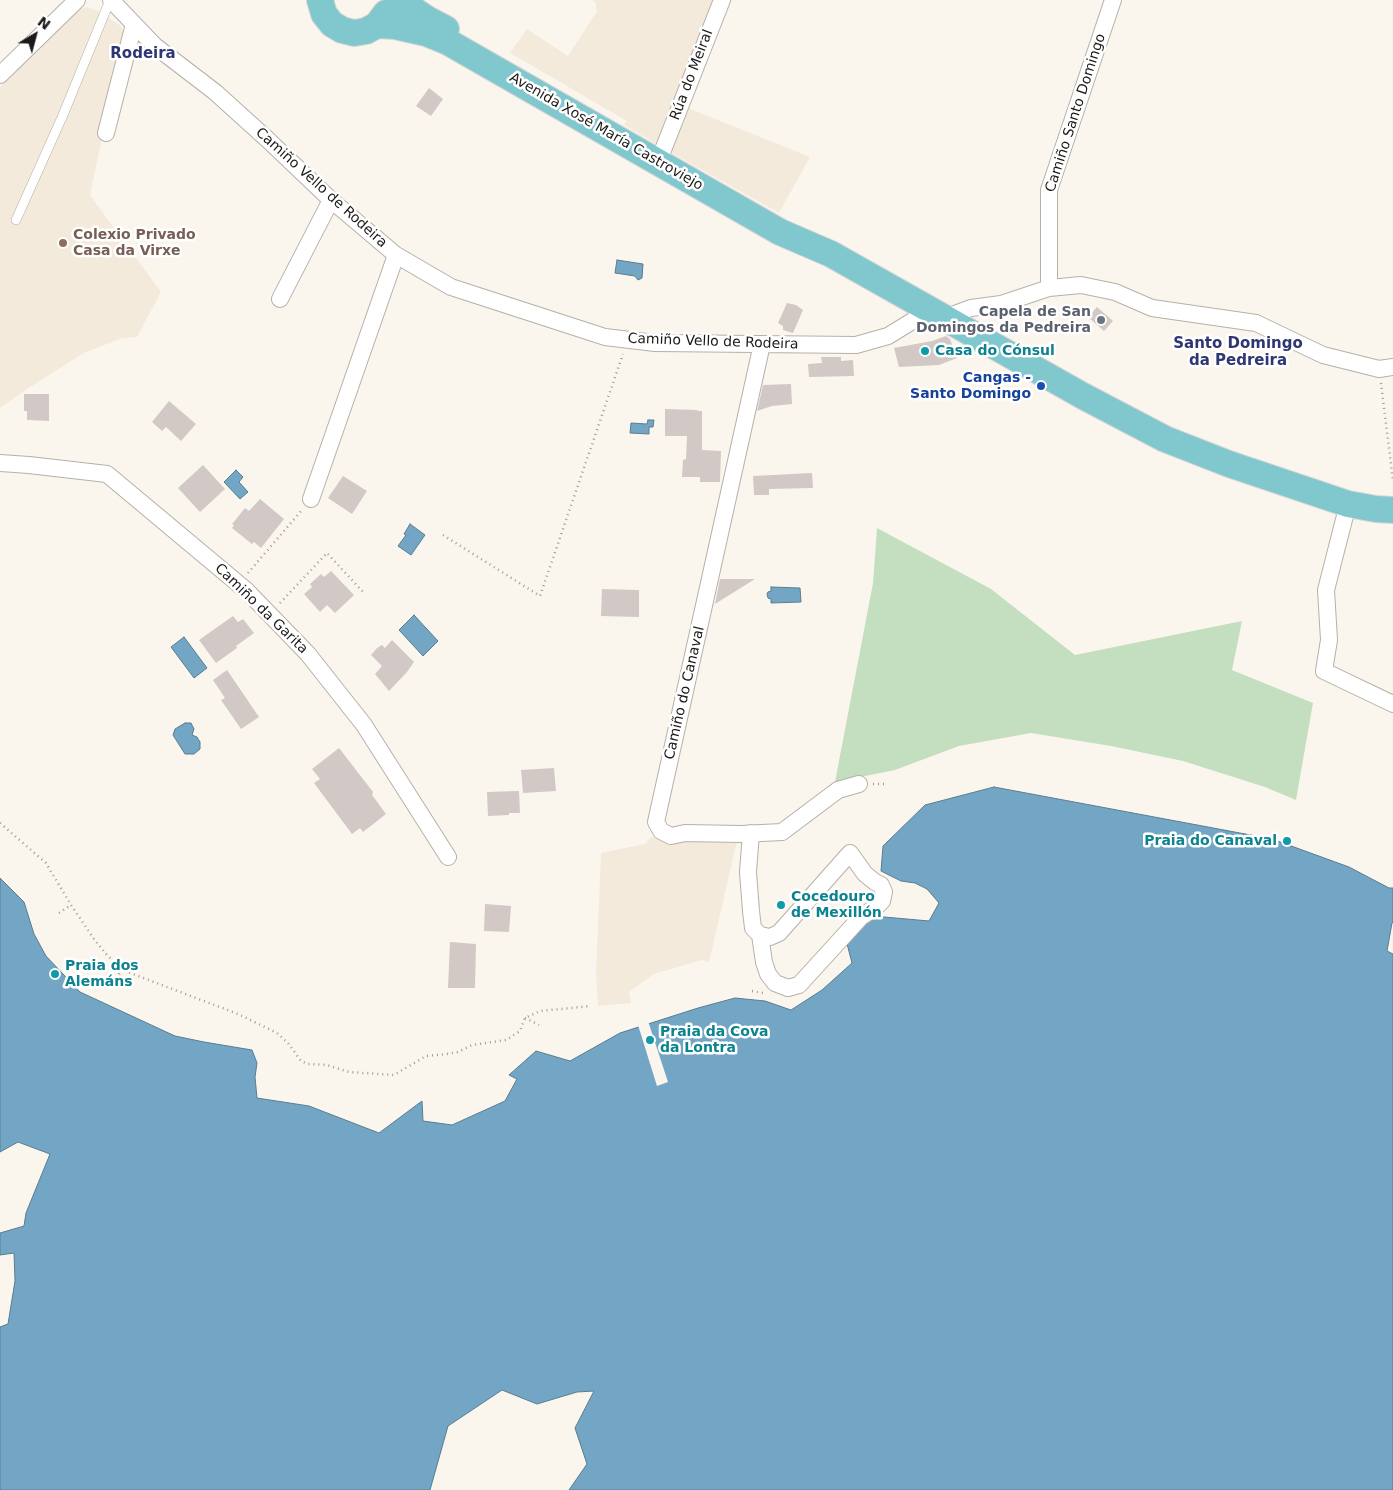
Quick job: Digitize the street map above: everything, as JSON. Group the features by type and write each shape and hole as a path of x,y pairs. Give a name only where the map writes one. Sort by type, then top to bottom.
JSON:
{"main road":[{"path":"320,0 324,14 332,24 342,30 354,33 366,31 377,25 385,16 390,0"},
{"name":"Avenida Xosé María Castroviejo","path":"399,0 428,20 560,99 649,147 780,232 831,254 1129,422 1165,440 1238,467 1348,504 1388,513"},
{"name":"Avenida Xosé María Castroviejo","path":"377,25 395,26 426,32 448,42 501,72 560,99"},
{"name":"Avenida Xosé María Castroviejo","path":"649,147 702,179 716,181 782,218 831,254"}],"street":[{"path":"0,75 77,0"},
{"name":"Camiño Vello de Rodeira","path":"111,0 155,46 215,92 331,200 396,255 451,287 605,337 655,343 856,345 888,336 914,320 944,318 971,308 1001,304 1049,288 1080,284 1115,292 1152,308 1256,323 1323,355 1386,368"},
{"name":"Rúa do Meiral","path":"649,147 722,0"},
{"name":"Camiño Santo Domingo","path":"1049,288 1049,190 1113,0"},
{"path":"106,133 134,24"},
{"path":"280,300 331,200"},
{"path":"311,499 396,255"},
{"name":"Camiño do Canaval","path":"762,344 656,822 661,832 671,836 685,833 782,832 838,790 859,784"},
{"name":"Camiño da Garita","path":"0,463 108,474 238,584 308,654 364,725 448,857"},
{"path":"1348,504 1326,590 1329,640 1324,671 1393,704"},
{"path":"751,833 748,872 751,912 753,928 760,935 770,937 779,933 850,853 865,874 881,885 884,892 882,901 860,917 799,985 788,988 775,983 768,974 764,962 760,935"}],"lane":[{"path":"16,220 63,115 111,0"}],"path":[{"path":"443,535 540,596 628,341"},
{"path":"1386,368 1393,481"},
{"path":"238,584 311,499"},
{"path":"269,614 327,553 364,593"},
{"path":"0,823 46,863 71,905 107,955 122,968 138,977 238,1014 277,1033 288,1043 301,1061 308,1064 327,1066 349,1072 394,1075 426,1056 458,1052 472,1046 506,1040 520,1031 525,1018 540,1012 591,1006"},
{"path":"59,912 71,905"},
{"path":"114,983 127,960"},
{"path":"525,1018 539,1025"}],"shaded area":[{"path":"592,0 714,0 658,145 624,125 627,121 510,53 527,29 568,56 597,11 595,2"},
{"name":"Colexio Privado Casa da Virxe","path":"87,7 96,10 121,26 124,33 90,195 161,292 137,337 122,338 84,353 0,408 0,87 78,10"},
{"path":"685,107 810,157 779,213 670,152"},
{"path":"651,837 738,837 709,962 702,960 654,974 629,992 631,1003 598,1006 596,972 601,853 645,844"}],"green space":[{"path":"877,528 991,589 1075,655 1242,621 1232,670 1313,703 1296,800 1265,787 1183,761 1111,746 1031,733 959,746 895,770 835,782 873,583"}],"water":[{"path":"617,260 643,264 642,278 638,280 635,276 615,273"},
{"path":"648,420 654,420 653,427 649,427 649,434 630,433 631,423 647,424"},
{"path":"236,470 243,477 239,482 248,492 240,499 224,482"},
{"path":"410,524 425,535 411,555 398,546 406,535 404,534"},
{"path":"771,587 800,588 801,602 771,603 771,599 768,598 767,594 771,591"},
{"path":"414,615 438,641 423,656 399,630"},
{"path":"184,637 207,668 194,678 171,647"},
{"path":"185,723 191,723 194,729 192,735 197,737 200,742 200,749 194,754 185,754 173,735 175,729"},
{"path":"994,787 1272,839 1349,867 1389,888 1393,888 1393,922 1387,951 1393,954 1393,1490 569,1490 587,1464 575,1428 594,1391 577,1392 537,1404 502,1390 448,1426 430,1490 0,1490 0,1327 8,1324 15,1281 14,1253 0,1255 0,1233 24,1226 26,1213 50,1154 18,1142 0,1152 0,878 24,902 34,934 46,956 80,992 175,1036 252,1050 257,1063 255,1077 257,1098 309,1106 379,1133 422,1101 423,1121 452,1125 505,1101 517,1079 509,1075 536,1051 570,1061 620,1033 735,998 765,1001 791,1010 822,990 852,963 845,936 873,916 929,921 939,903 927,889 915,883 901,881 881,871 883,846 925,805"}],"pier":[{"path":"648,1021 668,1082 657,1086 638,1025"}],"building":[{"path":"429,88 443,99 431,116 416,106"},
{"path":"787,303 796,305 803,310 793,333 783,330 783,326 778,323"},
{"name":"Capela de San Domingos da Pedreira","path":"1097,307 1113,321 1104,331 1088,317"},
{"name":"Casa do Cónsul","path":"946,336 950,339 957,358 939,365 899,367 894,348 932,341"},
{"path":"821,357 841,357 841,361 853,360 854,376 809,377 808,364 822,363"},
{"path":"791,384 792,404 772,406 757,411 763,385"},
{"path":"24,394 49,394 49,421 27,420 27,411 24,411"},
{"path":"169,401 196,424 181,441 166,427 162,431 152,422"},
{"path":"665,409 702,411 702,450 721,451 720,482 700,482 700,477 682,477 683,460 686,459 687,436 665,436"},
{"path":"203,465 225,489 200,512 178,488"},
{"path":"812,473 813,488 769,489 769,495 754,495 753,476"},
{"path":"343,476 367,491 352,514 328,498"},
{"path":"260,499 284,519 261,548 254,542 252,544 232,528 234,525 232,524 245,508 249,511"},
{"path":"331,571 354,595 335,613 327,605 320,612 304,594 312,587 310,584 321,574 324,577"},
{"path":"720,579 755,579 715,604"},
{"path":"602,589 639,590 639,617 601,616"},
{"path":"233,616 238,622 243,619 254,633 216,663 199,640"},
{"path":"392,640 414,662 389,691 375,674 382,666 371,655 382,645 385,648"},
{"path":"227,670 259,717 241,729 221,700 225,698 213,680"},
{"path":"339,748 373,792 372,795 386,814 363,832 360,828 352,834 314,783 320,779 312,769"},
{"path":"554,768 556,791 523,793 521,770"},
{"path":"519,791 520,813 488,816 487,792"},
{"path":"485,904 511,906 509,932 484,931"},
{"path":"450,942 476,944 475,988 448,988"}],"place":[{"name":"Colexio Privado Casa da Virxe","path":"63,243"},
{"name":"Capela de San Domingos da Pedreira","path":"1101,320"},
{"name":"Casa do Cónsul","path":"925,351"},
{"name":"Cangas - Santo Domingo","path":"1041,386"},
{"name":"Praia do Canaval","path":"1287,841"},
{"name":"Cocedouro de Mexillón","path":"781,905"},
{"name":"Praia dos Alemáns","path":"55,974"},
{"name":"Praia da Cova da Lontra","path":"650,1040"}],"district":[{"name":"Rodeira","path":"143,54"},
{"name":"Santo Domingo da Pedreira","path":"1238,352"}]}
